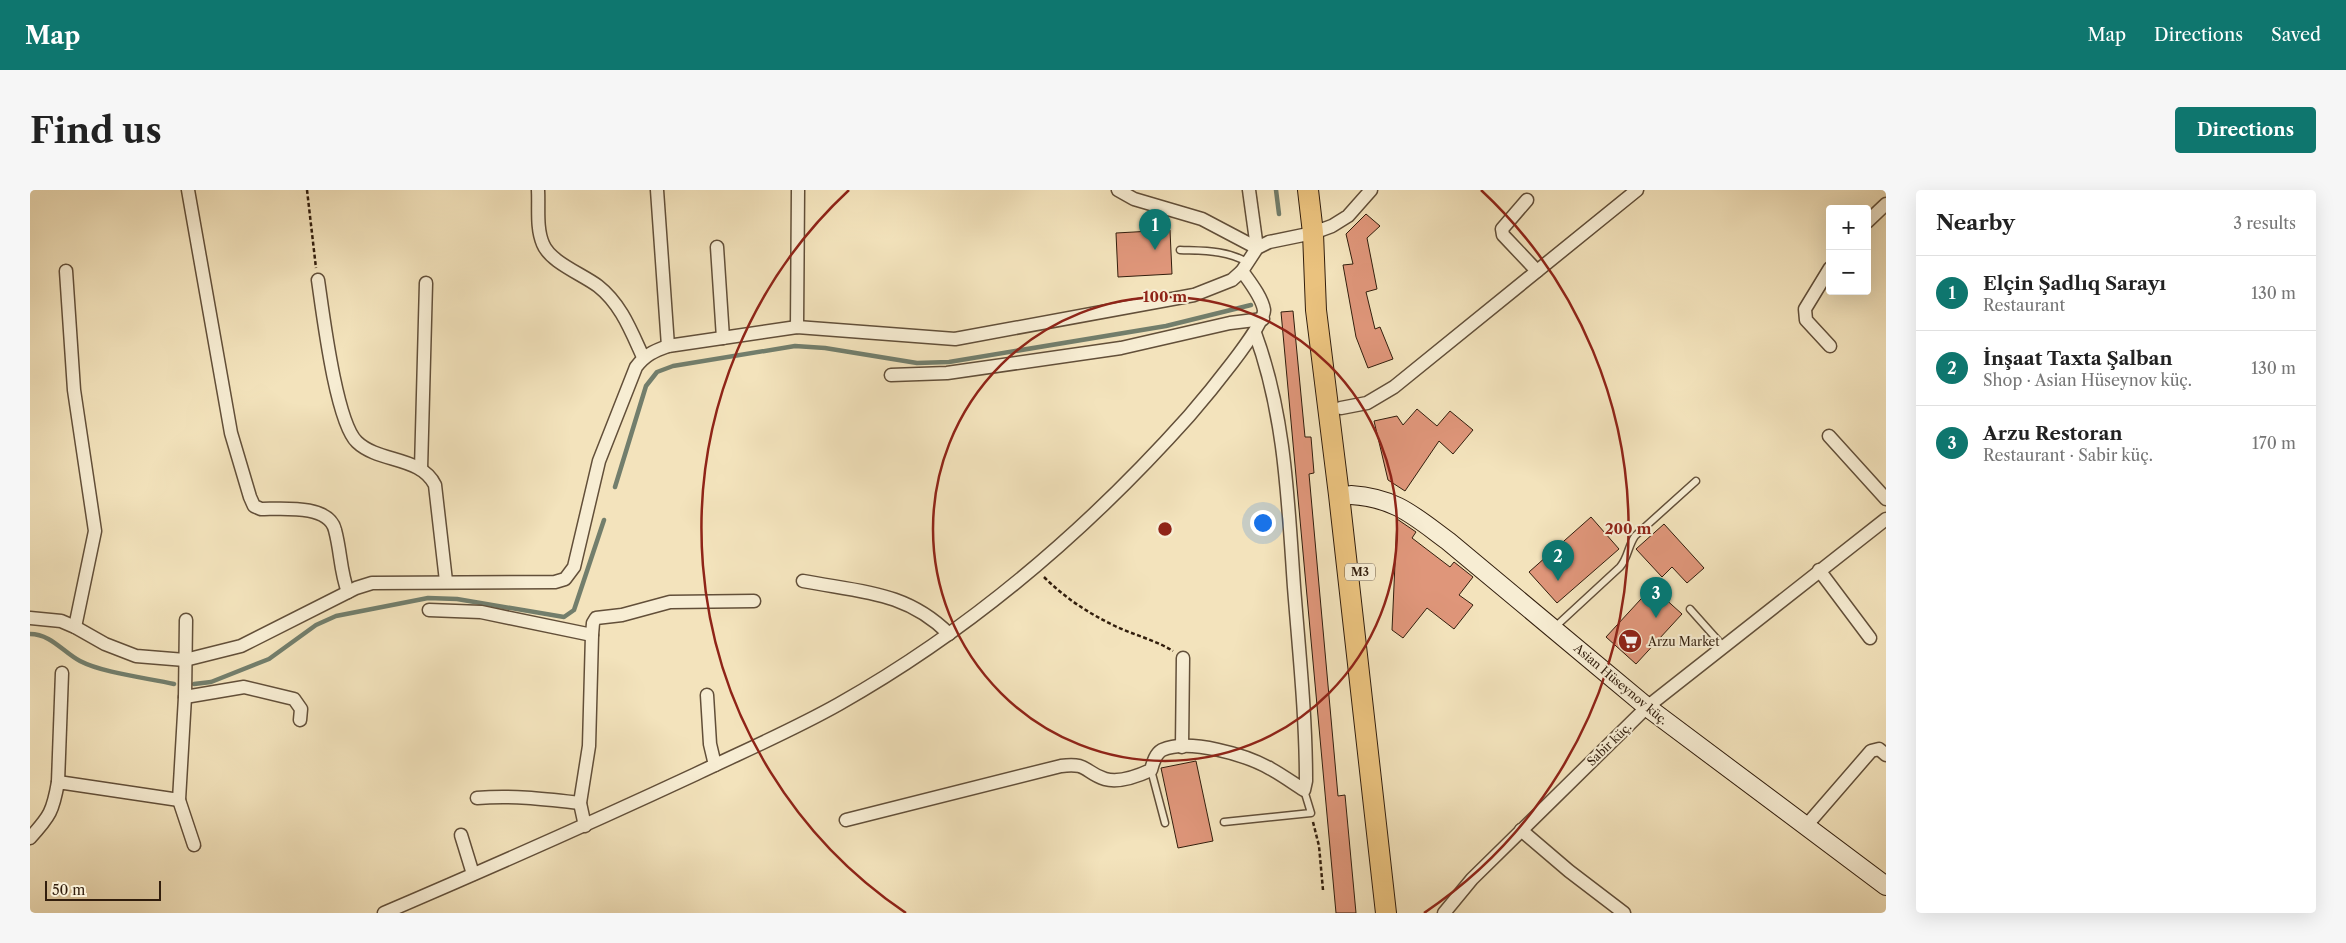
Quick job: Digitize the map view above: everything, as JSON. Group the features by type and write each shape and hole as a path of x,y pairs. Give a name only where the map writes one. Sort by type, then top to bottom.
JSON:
{"main road":[{"name":"M3","path":"1308,190 1313,233 1328,308 1352,494 1398,913"},
{"path":"1313,233 1316,310 1339,495 1386,913"}],"street":[{"path":"188,190 231,432 250,497 254,506 261,509 307,510 325,517 335,528 342,577 348,592"},
{"path":"538,190 540,233 543,244 549,253 598,286 616,303 643,357"},
{"path":"657,190 668,346"},
{"path":"798,190 798,327"},
{"path":"1118,190 1134,199 1202,219 1257,248"},
{"path":"1249,190 1257,248"},
{"path":"30,618 61,621 75,626 105,644 136,656 164,660 185,660 241,646 348,592 372,583 446,581 555,582 565,579 574,567 605,443 636,367 643,357 668,346 798,327 956,339 1194,295 1232,280 1245,266 1257,248 1269,242 1313,233 1332,226 1348,216 1371,190"},
{"path":"1341,408 1366,402 1387,392 1637,190"},
{"path":"1527,200 1502,229 1504,235 1537,271"},
{"path":"1871,218 1886,204"},
{"path":"717,247 723,338"},
{"path":"384,913 585,826 841,703 949,634 990,604 1088,522 1141,469 1197,407 1254,333 1263,319 1264,310 1245,266"},
{"path":"66,271 74,390 96,531 75,626"},
{"path":"1826,275 1805,309 1806,320 1830,346"},
{"path":"318,280 329,353 343,418 350,434 367,450 420,468 431,476 435,485 446,581"},
{"path":"420,468 426,283"},
{"path":"891,374 947,373 1112,349 1144,344 1230,323 1263,319"},
{"path":"846,820 1062,766 1083,766 1104,779 1114,781 1151,770 1156,756 1162,750 1182,747 1226,752 1252,760 1270,768 1304,790 1306,781 1303,713 1281,433 1266,364 1254,333"},
{"path":"1829,436 1886,499"},
{"name":"Asian Hüseynov küç.","path":"1352,494 1380,498 1393,503 1413,515 1554,628 1647,707 1886,886"},
{"name":"Sabir küç.","path":"1444,913 1472,879 1647,707 1886,519"},
{"path":"1820,570 1870,638"},
{"path":"803,581 896,598 914,606 935,620 949,634"},
{"path":"585,826 580,804 589,746 592,635 593,623 596,618 622,615 670,602 754,601"},
{"path":"429,610 481,612 592,635"},
{"path":"186,620 185,697 179,800 194,845"},
{"path":"1182,747 1183,658"},
{"path":"30,838 49,818 54,804 58,782 62,673"},
{"path":"185,697 244,687 256,688 294,699 300,709 300,720"},
{"path":"707,696 710,744 715,765"},
{"path":"1806,826 1871,751 1879,749 1886,755"},
{"path":"58,782 179,800"},
{"path":"477,798 521,796 580,804"},
{"path":"1521,830 1569,871 1624,913"},
{"path":"461,835 473,874"}],"lane":[{"path":"1180,250 1224,252 1235,255 1245,266"},
{"path":"1554,628 1571,610 1626,561 1629,544 1635,536 1696,481"},
{"path":"1690,609 1723,646"},
{"path":"1151,770 1165,823"},
{"path":"1224,822 1310,813 1304,790"}],"path":[{"path":"307,190 318,280"},
{"path":"1034,567 1062,595 1076,604 1114,625 1170,649 1183,658"},
{"path":"1310,813 1319,846 1324,890"}],"building":[{"path":"1366,214 1380,226 1367,238 1377,289 1366,292 1375,329 1380,327 1393,359 1368,368 1356,337 1343,265 1353,264 1346,234"},
{"path":"1170,230 1172,274 1118,277 1116,233"},
{"path":"1293,311 1305,437 1311,437 1314,473 1309,474 1338,796 1345,795 1356,913 1336,913 1281,312"},
{"path":"1417,409 1437,426 1450,411 1473,430 1453,454 1439,441 1405,491 1388,480 1374,421 1397,416 1403,425"},
{"path":"1591,517 1619,549 1557,603 1529,572"},
{"path":"1397,519 1416,532 1412,538 1450,567 1454,562 1473,577 1459,595 1473,605 1454,629 1427,608 1403,638 1392,630"},
{"path":"1664,524 1704,568 1687,583 1672,567 1662,577 1636,549"},
{"path":"1652,587 1682,614 1636,664 1606,637"},
{"path":"1196,761 1213,841 1178,848 1161,768"}],"waterway":[{"path":"1276,190 1279,214"},
{"path":"615,487 646,386 657,372 673,366 795,346 825,348 917,363 949,362 1166,326 1251,305"},
{"path":"194,684 211,682 269,659 316,625 336,616 428,598 457,599 564,617 574,610 604,520"},
{"path":"30,634 51,640 80,661 101,669 174,684"}],"place":[{"name":"Elçin Şadlıq Sarayı","path":"1155,250"},
{"name":"İnşaat Taxta Şalban","path":"1558,581"},
{"name":"Arzu Restoran","path":"1656,618"},
{"name":"Arzu Market","path":"1630,641"}]}
